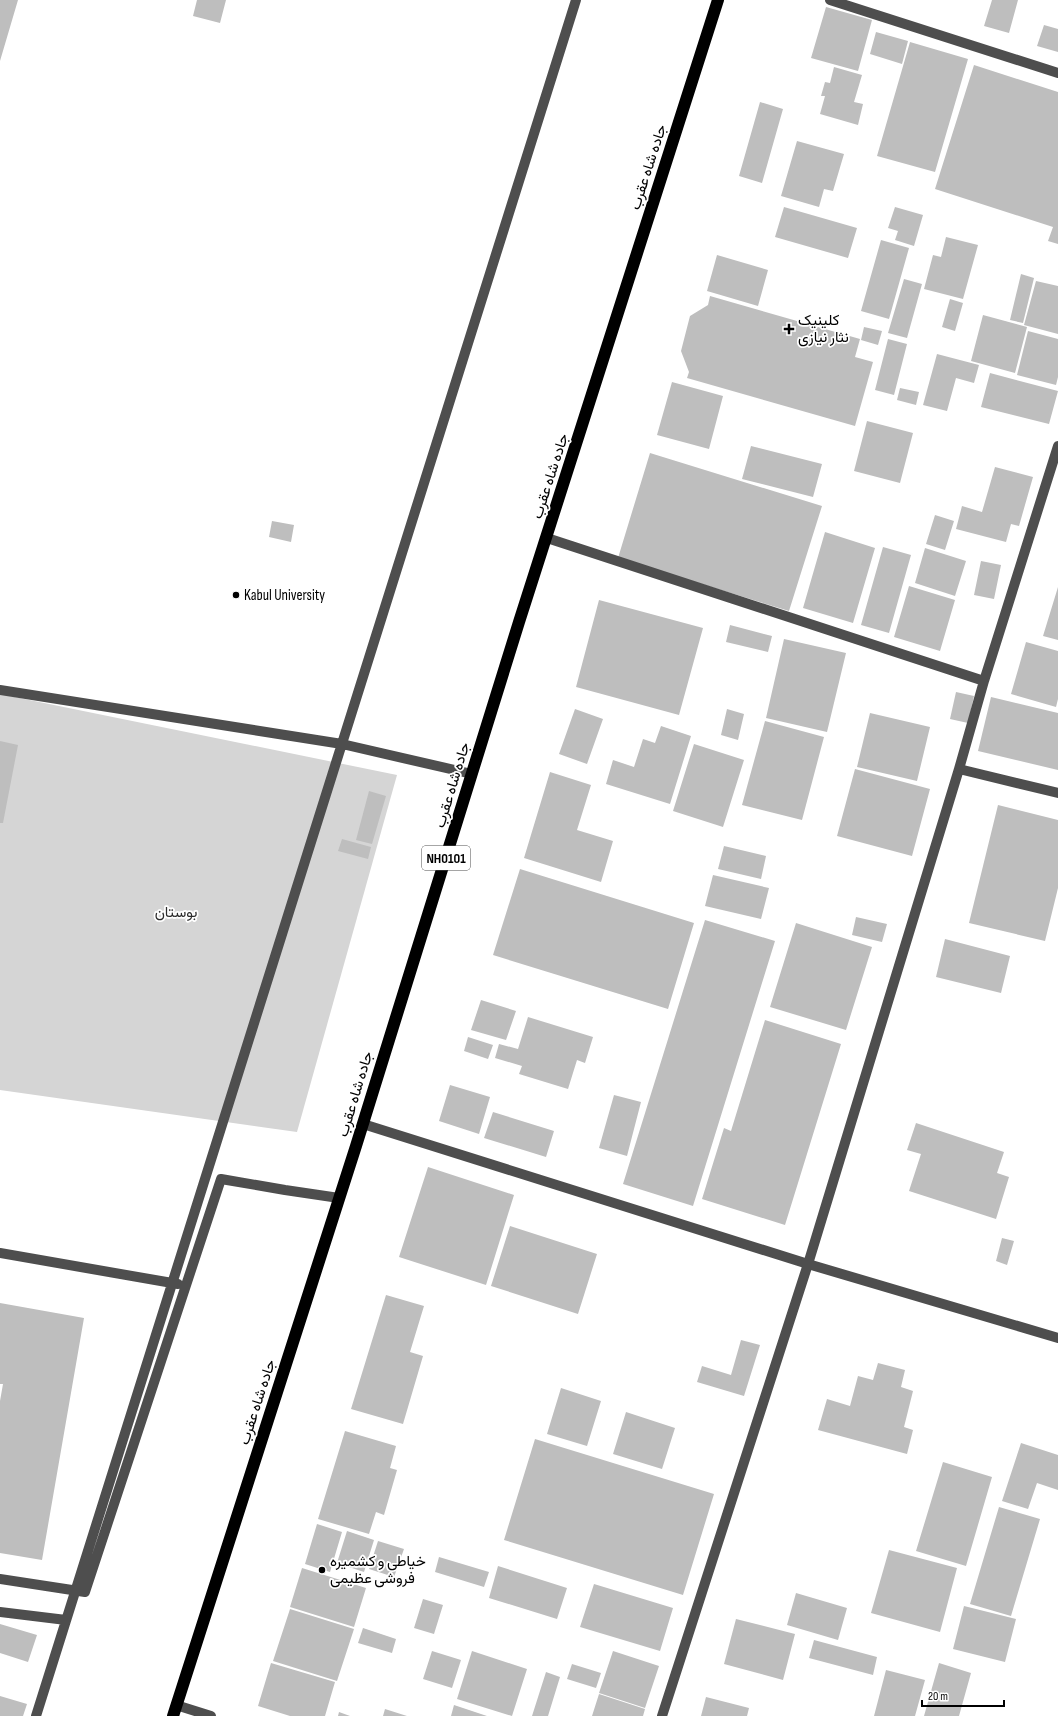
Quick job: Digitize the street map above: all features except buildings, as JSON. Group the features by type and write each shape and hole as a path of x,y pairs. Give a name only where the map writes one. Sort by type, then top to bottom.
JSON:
{"highway":[{"name":"جاده شاه عقرب","path":"175,1711 363,1124 472,774 718,0"}],"street":[{"path":"36,1716 576,0"},
{"path":"830,0 1058,73"},
{"path":"662,1716 808,1264 959,768 984,681 1058,446"},
{"path":"547,538 984,681"},
{"path":"0,690 342,744 472,774"},
{"path":"959,768 1058,793"},
{"path":"363,1124 808,1264 1058,1338"},
{"path":"0,1579 85,1592 221,1179 339,1198"},
{"path":"0,1253 186,1286"},
{"path":"0,1612 66,1620"},
{"path":"175,1711 211,1716"}],"green space":[{"name":"بوستان","path":"0,694 397,775 297,1132 0,1090"}],"place":[{"name":"کلینیک نثار نیازی","path":"789,329"},
{"name":"Kabul University","path":"236,595"},
{"name":"خیاطی و کشمیره فروشی عظیمی","path":"322,1570"}]}
